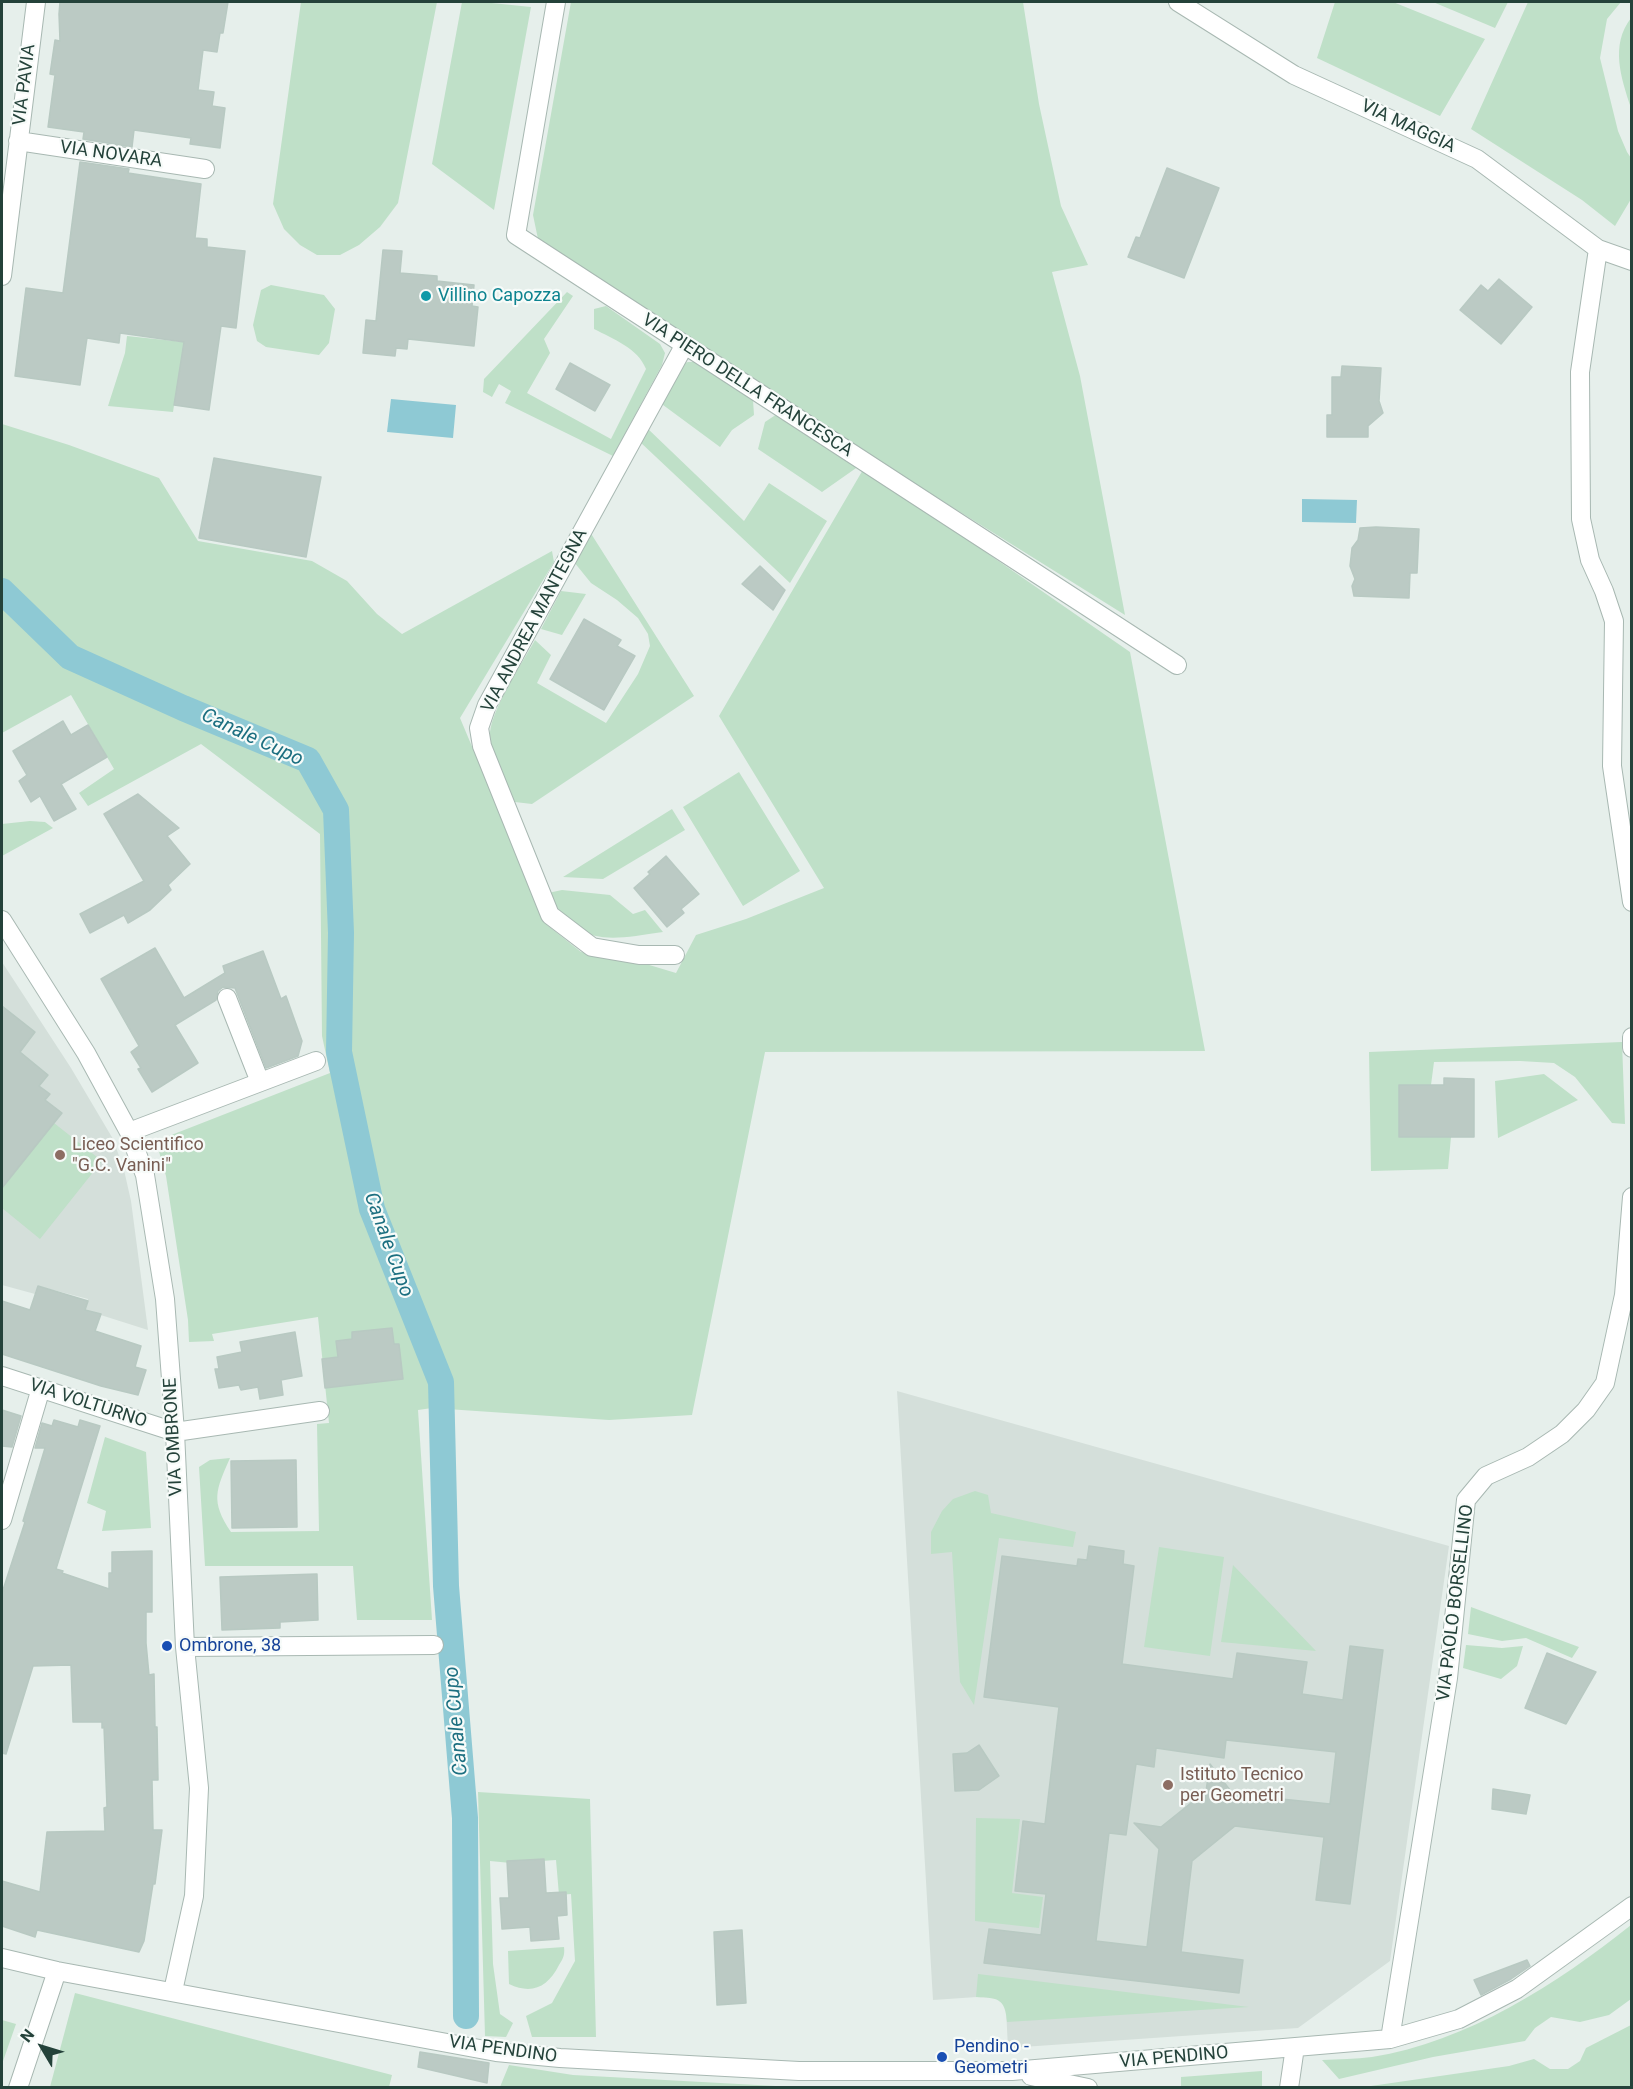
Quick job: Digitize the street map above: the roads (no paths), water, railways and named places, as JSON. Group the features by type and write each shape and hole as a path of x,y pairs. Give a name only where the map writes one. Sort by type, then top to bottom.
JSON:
{"street":[{"name":"VIA PAVIA","path":"2,276 36,2"},
{"name":"VIA PIERO DELLA FRANCESCA","path":"556,2 516,235 1177,664"},
{"name":"VIA MAGGIA","path":"1178,2 1294,75 1477,159 1598,249 1632,261"},
{"name":"VIA NOVARA","path":"18,141 205,169"},
{"path":"1598,249 1580,372 1581,519 1590,560 1614,621 1612,766 1632,902"},
{"name":"VIA ANDREA MANTEGNA","path":"675,955 639,955 592,947 550,915 482,746 479,728 487,705 684,346"},
{"name":"VIA OMBRONE","path":"2,920 86,1053 129,1132 145,1175 165,1299 175,1432 184,1647 199,1788 194,1896 173,1991"},
{"path":"227,998 260,1082"},
{"path":"1632,1037 1632,1048"},
{"path":"129,1132 316,1061"},
{"name":"VIA PAOLO BORSELLINO","path":"1390,2039 1448,1678 1466,1500 1486,1476 1528,1457 1562,1434 1586,1410 1605,1383 1624,1295 1632,1197"},
{"name":"VIA VOLTURNO","path":"2,1376 175,1432"},
{"path":"2,1520 41,1388"},
{"path":"175,1432 320,1411"},
{"path":"184,1647 434,1645"},
{"name":"VIA PENDINO","path":"1012,2079 1295,2047 1390,2039 1459,2019 1517,1989 1632,1906"},
{"name":"VIA PENDINO","path":"2,1958 57,1971 496,2052 560,2058 799,2071 1012,2079 1088,2088"},
{"path":"18,2088 57,1971"},
{"path":"1289,2088 1295,2047"}],"water":[{"path":"391,399 456,405 453,438 387,432"},
{"path":"1302,499 1357,500 1356,523 1302,522"}],"waterway":[{"name":"Canale Cupo","path":"2,591 70,657 183,708 308,760 336,810 341,933 339,1052 372,1209 441,1382 446,1586 465,1818 466,2016"}],"place":[{"name":"Villino Capozza","path":"426,296"},
{"name":"Liceo Scientifico \"G.C. Vanini\"","path":"60,1155"},
{"name":"Ombrone, 38","path":"167,1646"},
{"name":"Istituto Tecnico per Geometri","path":"1168,1785"},
{"name":"Pendino - Geometri","path":"942,2057"}]}
